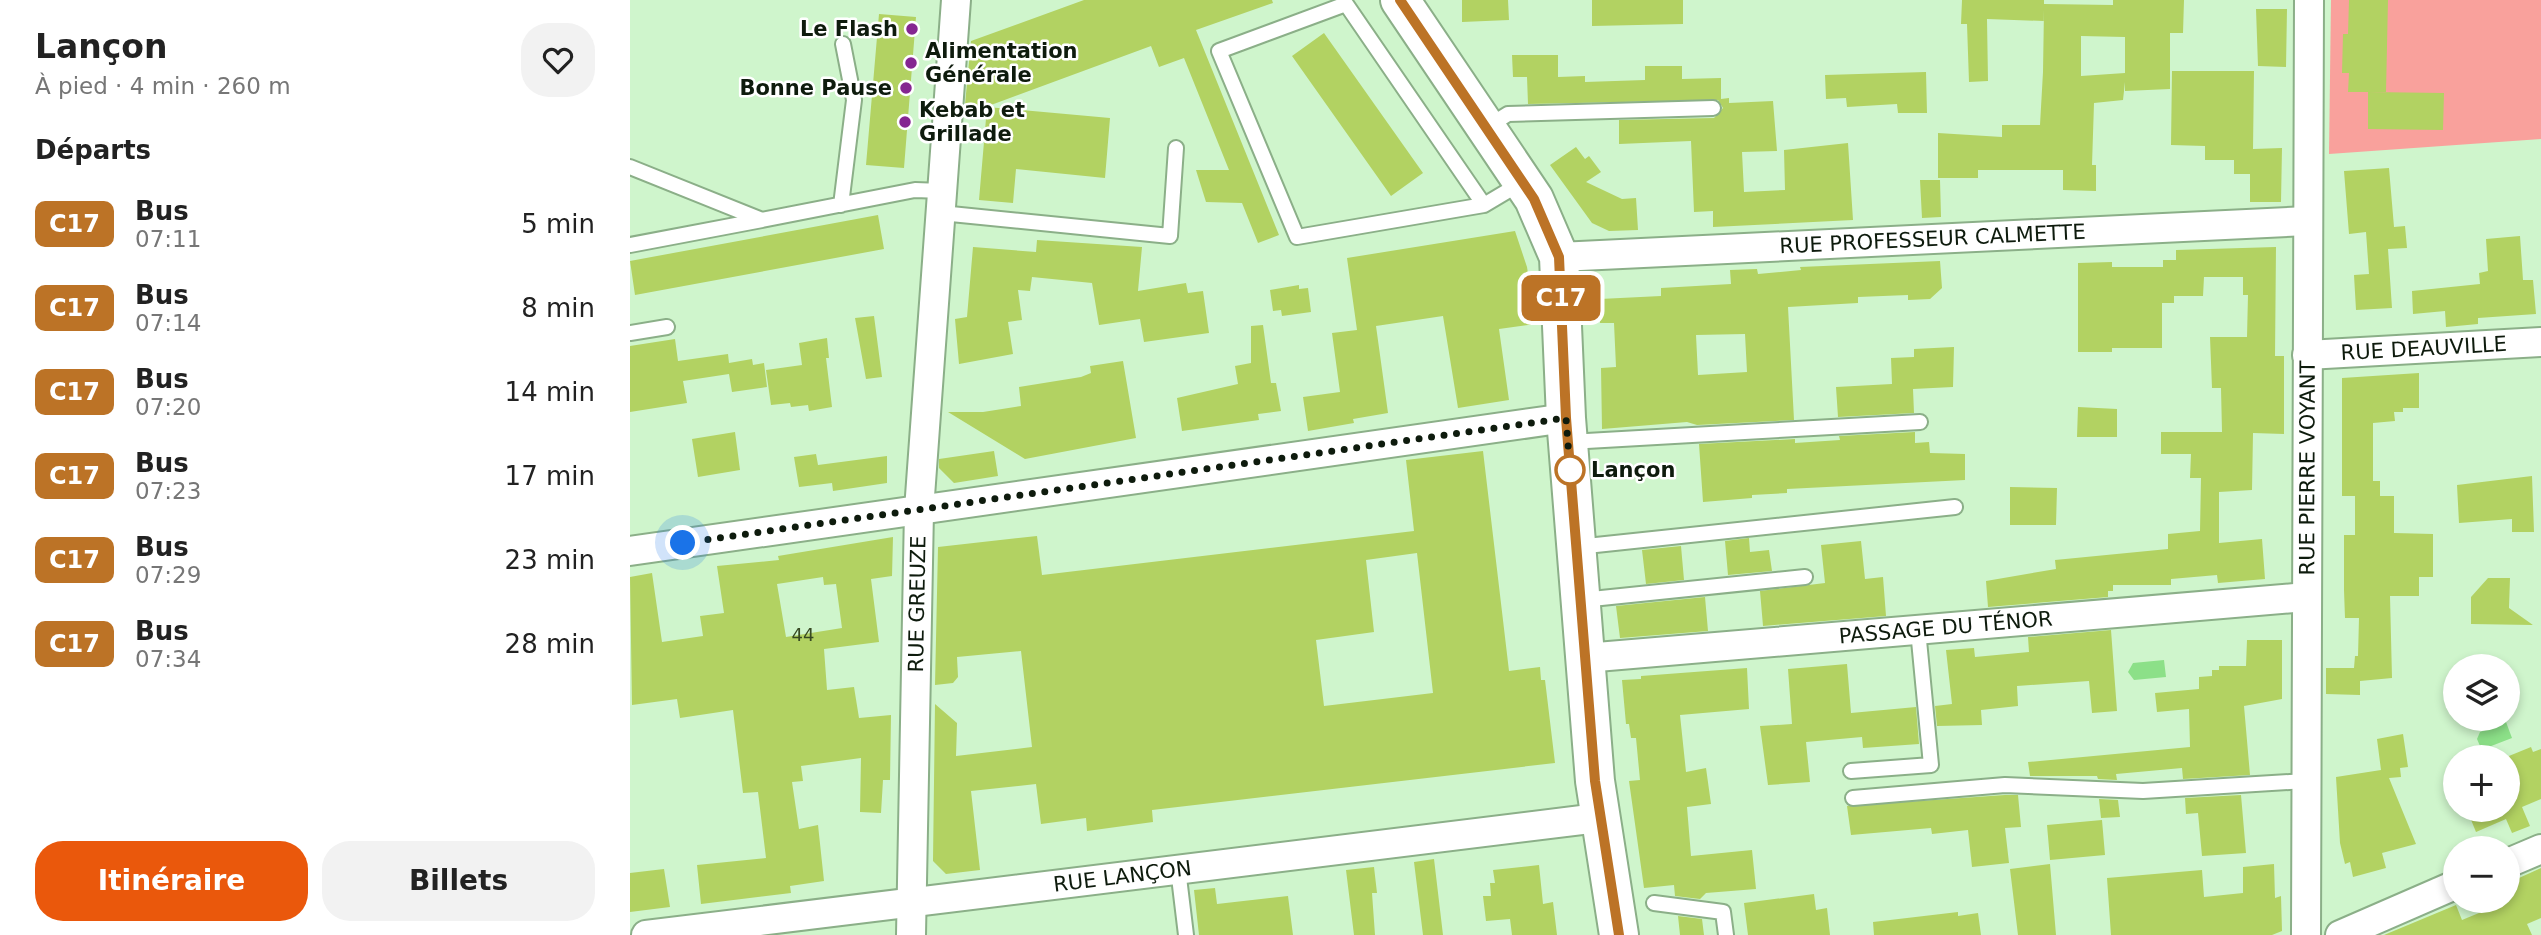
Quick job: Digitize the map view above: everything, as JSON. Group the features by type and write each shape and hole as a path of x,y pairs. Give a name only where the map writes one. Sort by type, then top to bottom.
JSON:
{"street":[{"name":"RUE GREUZE","path":"911,935 919,509 956,0"},
{"path":"1399,0 1534,199 1559,257 1567,430 1598,818 1619,935"},
{"name":"RUE PIERRE VOYANT","path":"2305,935 2309,0"},
{"name":"RUE PROFESSEUR CALMETTE","path":"1559,257 2307,221"},
{"name":"RUE DEAUVILLE","path":"2307,355 2541,342"},
{"path":"630,551 919,509 1567,430"},
{"name":"PASSAGE DU TÉNOR","path":"1585,658 2306,597"},
{"name":"RUE LANÇON","path":"646,935 1598,818"},
{"path":"2520,858 2541,849"},
{"path":"2340,935 2443,891"}],"lane":[{"path":"1484,205 1346,4 1219,51 1297,237 1484,205 1523,183"},
{"path":"841,205 854,100 843,44"},
{"path":"1486,128 1508,114 1713,108"},
{"path":"630,245 915,190 941,202 1170,236 1176,148"},
{"path":"630,167 762,220"},
{"path":"630,333 667,327"},
{"path":"1567,430 1920,422"},
{"path":"1576,547 1955,508"},
{"path":"1580,600 1805,577"},
{"path":"1852,771 1931,765 1918,629"},
{"path":"1853,798 2005,785 2143,791 2305,781"},
{"path":"1178,869 1186,935"},
{"path":"1654,903 1723,912 1726,935"}],"shaded area":[{"path":"2331,0 2541,0 2541,139 2329,154"},
{"path":"2164,660 2166,677 2134,680 2128,672 2133,663"},
{"path":"2509,731 2512,738 2494,745 2480,745 2477,739 2480,732"}],"building":[{"path":"1084,0 1272,0 1273,3 1196,30 1279,235 1258,243 1242,203 1206,202 1196,170 1229,170 1184,58 1159,67 1151,46 964,115 971,41"},
{"path":"1462,0 1508,0 1509,20 1462,22"},
{"path":"1592,0 1683,0 1683,24 1592,26"},
{"path":"1962,0 2044,0 2044,4 2113,5 2113,0 2184,0 2183,33 2170,33 2170,89 2125,91 2125,82 2123,100 2094,103 2092,165 2096,165 2096,191 2063,190 2063,170 1978,170 1978,178 1938,178 1938,133 2002,137 2002,125 2040,125 2044,21 1987,19 1988,81 1969,82 1967,24 1961,24","holes":["2081,36 2125,37 2125,73 2081,76"]},
{"path":"2349,0 2388,0 2386,92 2348,92 2349,73 2342,73 2343,34 2348,34"},
{"path":"2256,9 2287,9 2286,67 2258,66"},
{"path":"879,14 916,17 904,168 866,165"},
{"path":"1324,33 1423,173 1391,196 1292,56"},
{"path":"1512,55 1558,55 1558,77 1585,76 1585,82 1645,80 1645,66 1682,66 1682,79 1721,78 1721,99 1729,98 1729,103 1773,101 1777,151 1742,152 1744,192 1785,190 1784,150 1848,143 1853,220 1713,227 1713,211 1694,212 1691,141 1619,144 1619,120 1714,118 1723,108 1718,100 1528,104 1527,77 1513,77"},
{"path":"2172,71 2254,71 2253,149 2282,148 2281,202 2250,202 2250,174 2234,174 2234,160 2205,160 2205,146 2171,145"},
{"path":"1926,72 1927,113 1898,113 1897,104 1847,107 1846,98 1826,99 1825,75"},
{"path":"2368,92 2444,93 2443,130 2368,129"},
{"path":"987,107 1110,118 1105,178 1016,169 1013,203 979,200"},
{"path":"1576,147 1585,159 1589,156 1601,172 1586,182 1622,199 1636,198 1638,230 1609,231 1592,223 1550,165"},
{"path":"2389,168 2394,227 2405,226 2407,248 2388,249 2392,308 2356,310 2354,275 2369,274 2366,232 2349,234 2344,171"},
{"path":"1920,180 1940,180 1941,217 1922,218"},
{"path":"878,215 884,249 635,295 630,261"},
{"path":"1515,231 1527,267 1536,324 1499,329 1509,400 1458,408 1443,316 1376,326 1388,413 1353,419 1354,423 1308,431 1303,397 1340,392 1332,333 1357,330 1347,258"},
{"path":"2520,236 2523,280 2533,280 2536,314 2478,318 2478,324 2446,327 2445,311 2413,314 2412,291 2480,284 2479,273 2488,271 2486,239"},
{"path":"1037,240 1142,247 1138,291 1186,283 1188,293 1203,291 1209,333 1144,342 1140,319 1099,325 1092,283 1032,277 1030,291 1018,290 1022,320 1008,322 1013,354 959,364 955,319 967,317 973,247 1036,252"},
{"path":"2276,247 2275,356 2284,356 2284,434 2253,433 2252,490 2219,492 2219,543 2262,539 2265,579 2218,583 2217,575 2171,579 2171,585 2113,585 2113,591 2108,591 2108,597 1988,607 1986,581 2056,569 2055,560 2168,549 2168,534 2200,531 2201,478 2190,478 2191,454 2161,454 2161,432 2222,432 2221,388 2212,388 2210,337 2247,337 2248,295 2243,295 2243,277 2204,277 2203,296 2174,296 2174,303 2162,303 2162,348 2112,348 2112,352 2078,352 2078,263 2112,262 2112,267 2163,267 2163,260 2176,260 2176,250"},
{"path":"1940,261 1942,288 1930,299 1908,300 1908,295 1858,297 1858,303 1788,307 1794,420 1697,425 1687,422 1602,429 1601,368 1616,367 1614,323 1600,323 1600,299 1661,296 1661,288 1731,284 1730,270 1757,269 1758,274 1801,270 1800,267","holes":["1745,334 1747,372 1698,375 1696,335"]},
{"path":"1299,285 1299,289 1308,288 1311,312 1282,316 1281,310 1273,311 1270,290"},
{"path":"874,316 882,377 866,379 855,318"},
{"path":"1263,325 1271,383 1276,383 1281,411 1258,414 1259,420 1182,431 1177,398 1238,384 1235,366 1251,363 1251,326"},
{"path":"827,338 829,358 826,358 832,407 809,411 808,405 771,405 766,370 802,365 799,343"},
{"path":"675,339 678,361 728,354 729,363 752,359 753,365 764,363 767,387 732,392 729,374 683,381 687,403 630,412 630,346"},
{"path":"1954,347 1953,387 1913,389 1914,413 1838,417 1836,387 1892,384 1891,358 1914,357 1914,349"},
{"path":"1123,361 1136,438 1025,459 948,412 983,412 1021,406 1019,387 1081,377 1091,373 1090,366"},
{"path":"2419,373 2419,408 2403,408 2403,412 2394,412 2395,421 2373,423 2373,481 2380,481 2380,496 2394,496 2394,533 2433,534 2433,577 2419,577 2419,596 2390,596 2392,678 2360,681 2360,695 2326,694 2326,668 2354,668 2355,656 2358,656 2359,618 2345,618 2344,535 2355,535 2355,496 2342,496 2342,378"},
{"path":"2078,407 2117,409 2117,437 2077,437"},
{"path":"735,432 740,470 698,477 692,439"},
{"path":"1915,432 1915,443 1929,442 1930,453 1965,454 1965,480 1787,489 1787,493 1703,502 1699,444 1795,439 1795,443 1840,440 1839,436"},
{"path":"994,451 998,476 954,483 939,468 939,459"},
{"path":"1483,451 1509,671 1540,667 1541,680 1545,680 1555,763 1152,810 1153,822 1087,831 1086,818 1041,824 1036,784 971,791 980,870 946,874 933,861 935,704 957,723 956,756 1032,747 1021,651 957,657 958,677 953,683 935,685 938,547 1037,536 1042,575 1414,531 1406,460","holes":["1417,553 1433,693 1324,706 1316,640 1374,632 1366,560"]},
{"path":"816,454 818,465 887,456 887,483 833,491 832,483 799,487 794,457"},
{"path":"2532,476 2534,532 2512,532 2512,519 2459,523 2457,485"},
{"path":"2010,487 2057,488 2056,525 2010,525"},
{"path":"893,537 892,576 871,579 879,642 824,649 827,690 854,687 859,718 891,715 890,780 883,780 881,813 860,812 861,758 801,766 803,781 792,782 799,829 818,825 824,881 790,886 791,893 701,904 697,865 766,858 758,792 743,793 733,710 680,718 677,699 632,705 630,577 652,573 662,642 703,636 700,616 724,613 717,566 779,560 778,556","holes":["823,577 824,585 836,584 842,628 786,637 777,584"]},
{"path":"1749,538 1750,552 1769,550 1772,571 1728,575 1725,541"},
{"path":"1861,541 1865,579 1883,577 1886,616 1763,626 1760,591 1825,583 1821,545"},
{"path":"1681,546 1684,580 1646,584 1642,550"},
{"path":"2488,578 2510,578 2509,608 2533,625 2471,624 2471,597"},
{"path":"1705,597 1708,631 1620,638 1616,606"},
{"path":"2111,630 2117,711 2092,713 2089,681 2017,686 2018,706 1981,710 1982,725 1937,726 1935,706 1952,704 1946,650 1974,648 1975,657 2029,652 2028,637"},
{"path":"2247,640 2282,640 2282,699 2244,706 2250,775 2183,779 2182,768 2116,774 2117,780 2098,779 2097,776 2030,776 2028,762 2190,747 2189,709 2157,712 2155,693 2199,689 2199,677 2212,676 2212,670 2219,670 2219,666 2246,666"},
{"path":"1847,664 1851,713 1916,707 1919,744 1863,748 1862,737 1806,742 1810,782 1768,785 1760,726 1792,724 1788,669"},
{"path":"1747,668 1749,709 1680,715 1686,772 1706,768 1711,804 1687,807 1691,856 1752,850 1756,889 1706,893 1700,899 1675,896 1674,885 1644,888 1629,781 1640,780 1636,738 1631,738 1629,724 1626,724 1622,680 1641,679 1641,676"},
{"path":"2403,734 2408,767 2400,768 2401,777 2389,778 2416,844 2382,853 2386,868 2353,877 2350,862 2345,864 2340,843 2336,777 2381,770 2377,739"},
{"path":"2531,747 2533,752 2541,749 2541,799 2522,807 2530,826 2512,833 2507,822 2520,822 2520,751"},
{"path":"2018,795 2021,827 2005,828 2009,863 1972,867 1968,830 1932,834 1931,828 1851,835 1847,806"},
{"path":"2241,795 2246,853 2202,856 2198,813 2186,814 2185,798"},
{"path":"2099,799 2118,800 2120,817 2101,818"},
{"path":"2102,820 2105,855 2050,860 2047,825"},
{"path":"2472,822 2499,822 2476,832"},
{"path":"1434,859 1443,935 1423,935 1414,862"},
{"path":"2050,864 2056,935 2018,935 2010,869"},
{"path":"2274,864 2275,898 2281,896 2282,931 2272,935 2111,935 2107,878 2202,870 2204,897 2243,893 2243,867"},
{"path":"1539,865 1543,904 1553,902 1557,935 1512,935 1510,919 1486,921 1483,896 1491,896 1490,883 1495,883 1493,870"},
{"path":"1374,867 1377,893 1372,893 1375,935 1354,935 1346,870"},
{"path":"2541,868 2541,918 2527,924 2532,935 2384,935 2443,910 2443,913 2459,913 2462,920 2479,913 2520,913 2520,878"},
{"path":"664,869 670,907 630,912 630,873"},
{"path":"1215,888 1217,904 1288,896 1293,935 1199,935 1194,890"},
{"path":"1814,894 1816,910 1827,908 1830,935 1748,935 1744,903"},
{"path":"1958,912 1958,916 1978,913 1981,935 1874,935 1873,922"},
{"path":"1678,916 1702,919 1704,935 1680,935"}],"bus line":[{"name":"C17","path":"1400,0 1534,199 1559,257 1566,418 1598,818 1619,935"}],"place":[{"name":"Le Flash","path":"912,29"},
{"name":"Alimentation Générale","path":"911,63"},
{"name":"Bonne Pause","path":"906,88"},
{"name":"Kebab et Grillade","path":"905,122"},
{"name":"Lançon","path":"1570,470"}],"route":[{"path":"683,543 1566,418 1570,470"}]}
